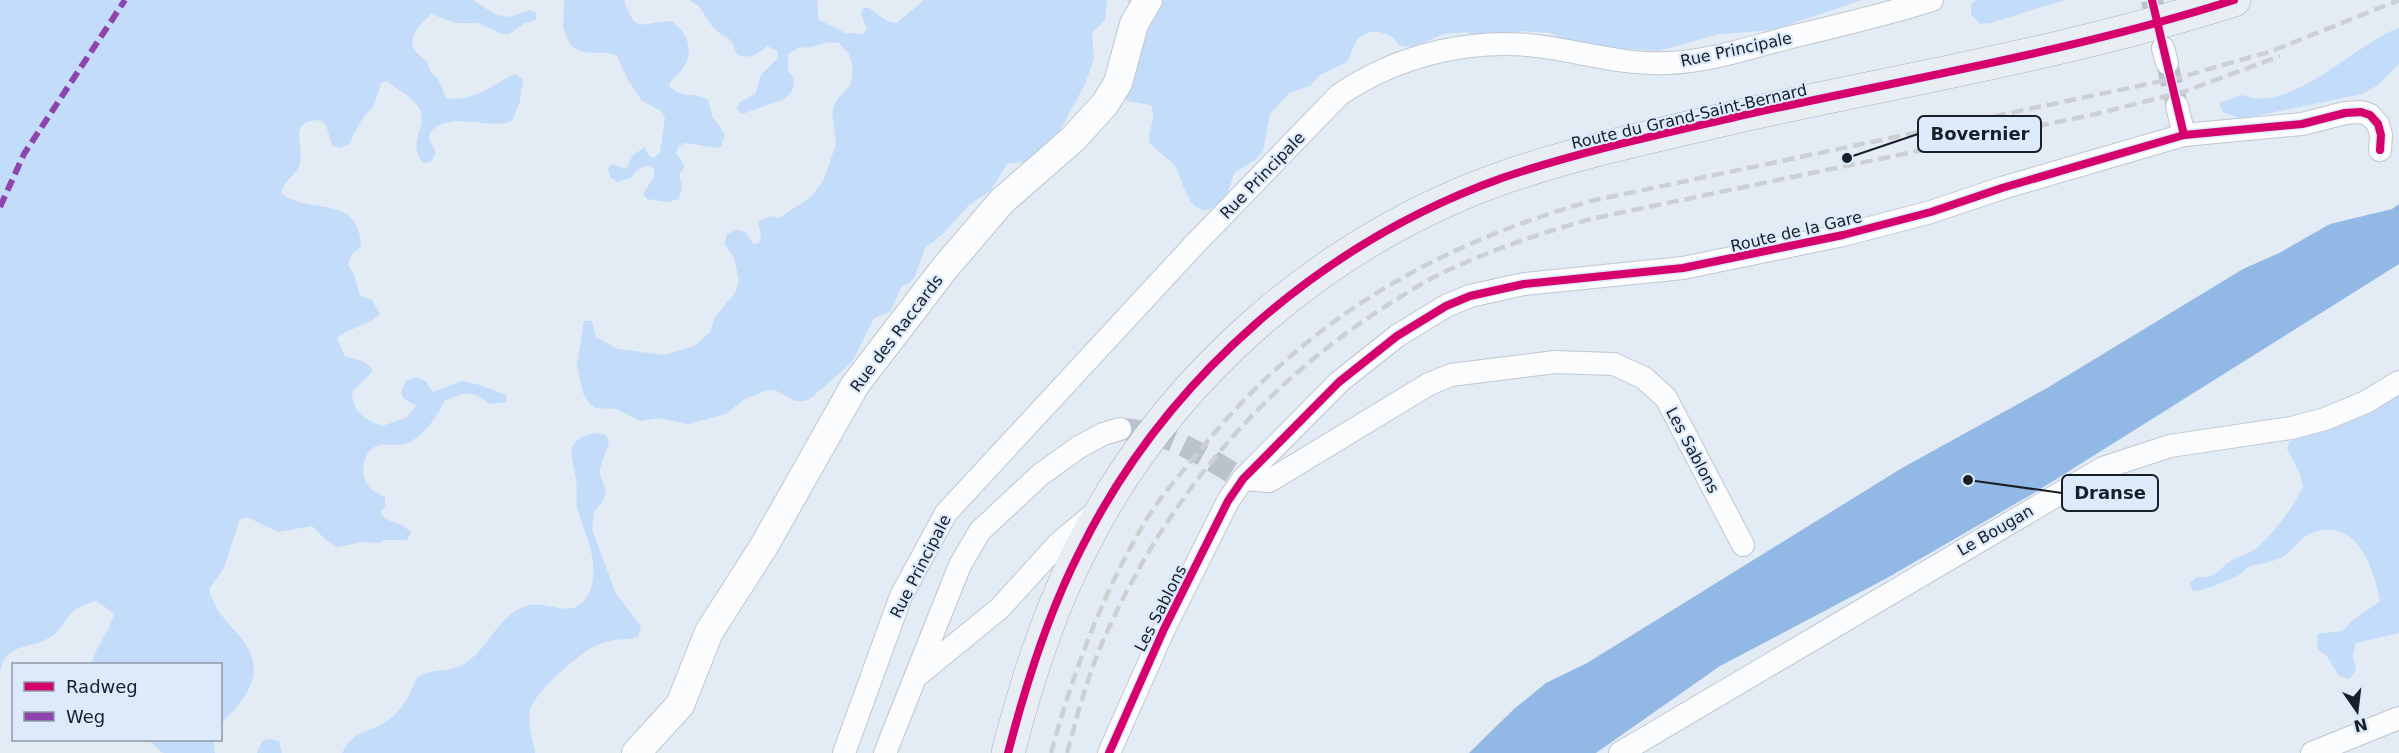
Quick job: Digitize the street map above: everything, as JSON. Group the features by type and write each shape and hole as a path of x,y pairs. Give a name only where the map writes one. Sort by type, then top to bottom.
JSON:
{"main road":[{"name":"Route du Grand-Saint-Bernard","path":"1008,753 1042,639 1081,548 1124,474 1172,410 1230,348 1268,313 1345,257 1403,223 1460,195 1546,164 1640,139 2097,38 2234,0"}],"street":[{"name":"Rue des Raccards","path":"636,753 680,705 709,632 764,546 855,386 944,269 1002,201 1073,139 1106,104 1118,83 1134,24 1148,0"},
{"name":"Rue Principale","path":"844,753 901,596 945,513 1194,245 1339,95 1383,69 1414,58 1454,50 1497,44 1526,45 1619,60 1668,63 1749,48 1932,0"},
{"path":"2177,106 2184,135"},
{"name":"Route de la Gare","path":"1243,479 1304,415 1371,356 1404,331 1446,306 1462,300 1524,284 1632,274 1725,261 1843,235 1931,212 2002,188 2184,135 2302,124 2361,112 2370,115 2378,124 2381,135 2380,150"},
{"name":"Les Sablons","path":"1109,753 1164,629 1228,501 1243,479 1269,481 1429,384 1451,375 1555,362 1614,364 1644,378 1666,398 1743,545"},
{"name":"Le Bougan","path":"1620,753 1909,580 2103,468 2170,446 2291,428 2325,419 2366,402 2399,382"},
{"path":"885,753 960,565 980,531 1040,475 1078,447 1103,434 1120,429"},
{"path":"917,676 1000,608 1059,543 1105,505"},
{"path":"2312,753 2399,718"}],"shaded area":[{"path":"0,0 473,0 496,15 509,17 530,10 536,13 536,20 523,24 509,34 502,34 478,23 456,23 431,14 413,37 414,49 427,61 431,73 438,79 446,98 465,98 482,92 515,74 523,79 520,101 512,121 491,124 459,121 439,125 430,132 429,139 436,153 431,162 423,163 416,149 422,116 420,110 410,97 387,81 381,83 374,105 362,119 349,144 339,148 332,145 326,125 320,120 309,121 303,125 299,136 301,159 299,166 284,185 281,193 292,200 342,212 352,219 358,230 361,247 352,254 348,264 355,277 360,296 372,300 380,314 370,322 347,331 337,338 345,356 364,362 373,371 352,392 354,405 360,414 369,421 382,426 406,418 416,406 403,398 401,392 406,381 416,377 426,381 433,392 461,381 480,385 506,395 507,402 490,404 472,394 444,401 431,423 412,441 400,445 380,445 369,452 363,470 366,483 385,498 385,507 380,512 385,519 402,525 411,532 407,540 363,542 337,547 327,541 312,526 278,532 247,517 240,519 224,568 209,589 220,612 246,645 254,669 247,691 222,723 222,663 91,663 114,614 97,601 77,608 61,628 47,639 11,652 5,658 0,672"},
{"path":"564,0 624,0 628,12 637,23 671,21 685,35 689,54 682,69 669,85 673,90 683,94 708,100 712,116 725,134 721,146 717,148 685,143 679,146 676,153 685,166 679,175 682,187 679,199 667,202 647,199 643,194 654,177 654,169 647,165 637,170 632,177 617,182 610,177 608,168 612,164 626,169 633,155 645,147 648,155 653,158 660,153 665,118 661,111 642,101 628,80 617,56 585,52 571,46 563,28"},
{"path":"689,0 817,0 819,20 845,33 862,34 867,29 861,14 863,8 869,8 887,21 897,23 924,0 1107,0 1105,20 1092,33 1094,59 1085,84 1054,142 1031,166 1022,162 1007,164 991,190 968,206 943,234 925,248 915,276 910,283 902,286 890,312 874,318 852,362 811,398 804,401 795,401 777,391 767,390 743,400 726,414 688,424 659,418 640,421 617,409 596,408 590,404 583,393 577,365 584,321 592,321 596,337 618,349 664,355 694,346 710,332 715,317 735,293 739,281 734,257 724,244 727,234 737,230 746,232 753,244 759,243 761,236 758,221 771,216 779,218 811,197 824,179 836,144 832,112 836,101 851,84 853,68 849,54 839,43 828,42 798,48 788,54 788,71 793,77 794,85 790,94 782,100 742,114 736,108 740,102 755,94 761,75 778,58 778,51 767,46 753,56 745,57 737,54 729,39 716,30 701,9"},
{"path":"1127,0 1862,0 1773,30 1719,34 1658,51 1574,45 1551,33 1521,31 1504,36 1474,36 1467,32 1444,34 1412,47 1399,45 1390,36 1380,32 1368,33 1357,40 1347,62 1320,75 1310,86 1289,93 1270,114 1263,151 1254,161 1234,173 1227,195 1221,203 1210,209 1202,210 1191,201 1177,169 1149,142 1153,120 1151,105 1127,101 1124,94 1130,5"},
{"path":"1976,0 2065,0 1980,24 1971,14 1971,5"},
{"path":"2399,28 2399,64 2378,85 2362,94 2241,119 2223,112 2219,103 2242,95 2261,98 2281,95 2302,87 2382,36"},
{"path":"2399,204 2399,264 2034,493 1887,578 1720,666 1596,753 1469,753 1514,709 1546,683 1587,663 1902,468 2047,388 2243,269 2279,253 2330,224 2392,209"},
{"path":"2399,393 2399,633 2356,643 2353,656 2356,670 2349,679 2339,676 2327,656 2318,650 2317,634 2343,631 2356,618 2380,601 2368,561 2361,549 2342,532 2329,530 2314,532 2304,537 2282,557 2246,568 2240,574 2210,587 2193,591 2190,583 2197,577 2212,576 2232,560 2258,547 2289,511 2303,487 2300,473 2287,449 2290,441 2319,432"},
{"path":"597,433 606,435 609,442 599,472 606,491 603,501 594,512 592,529 616,594 641,626 638,637 597,645 560,672 542,691 531,707 530,713 535,753 342,753 358,735 384,723 400,709 407,700 417,678 429,672 458,667 473,658 500,625 516,611 534,604 569,609 577,607 584,601 593,581 593,560 577,507 577,484 572,450 578,440"},
{"path":"269,739 279,741 282,753 257,753 262,741"},
{"path":"149,741 213,741 215,753 163,753"}],"tunnel":[{"path":"2152,0 2160,35"},
{"path":"2167,63 2177,106"},
{"path":"1120,429 1137,430 1169,439 1199,453 1243,479"}],"railway":[{"path":"1051,753 1079,664 1102,606 1130,549 1163,496 1237,407 1280,365 1325,328 1373,295 1423,266 1476,241 1591,201 2181,77 2272,51 2399,0"},
{"path":"1067,753 1089,677 1107,632 1158,536 1188,492 1257,410 1296,373 1338,339 1427,281 1498,249 1595,218 2096,114 2186,91 2280,56"}],"marked path":[{"path":"0,207 24,154 125,0"}],"cycle path":[{"path":"2152,0 2184,135"},
{"path":"1008,753 1039,649 1069,573 1116,487 1157,428 1204,373 1256,323 1313,278 1373,239 1436,205 1502,178 1560,160 1735,117 2048,50 2111,35 2234,0"},
{"path":"1109,753 1164,629 1228,501 1243,479 1339,382 1397,336 1446,306 1470,296 1524,284 1683,268 1843,235 1931,212 2002,188 2184,135 2302,124 2345,113 2361,112 2370,115 2378,124 2381,135 2380,150"}],"place":[{"name":"Bovernier","path":"1847,158"},
{"name":"Dranse","path":"1968,480"}]}
